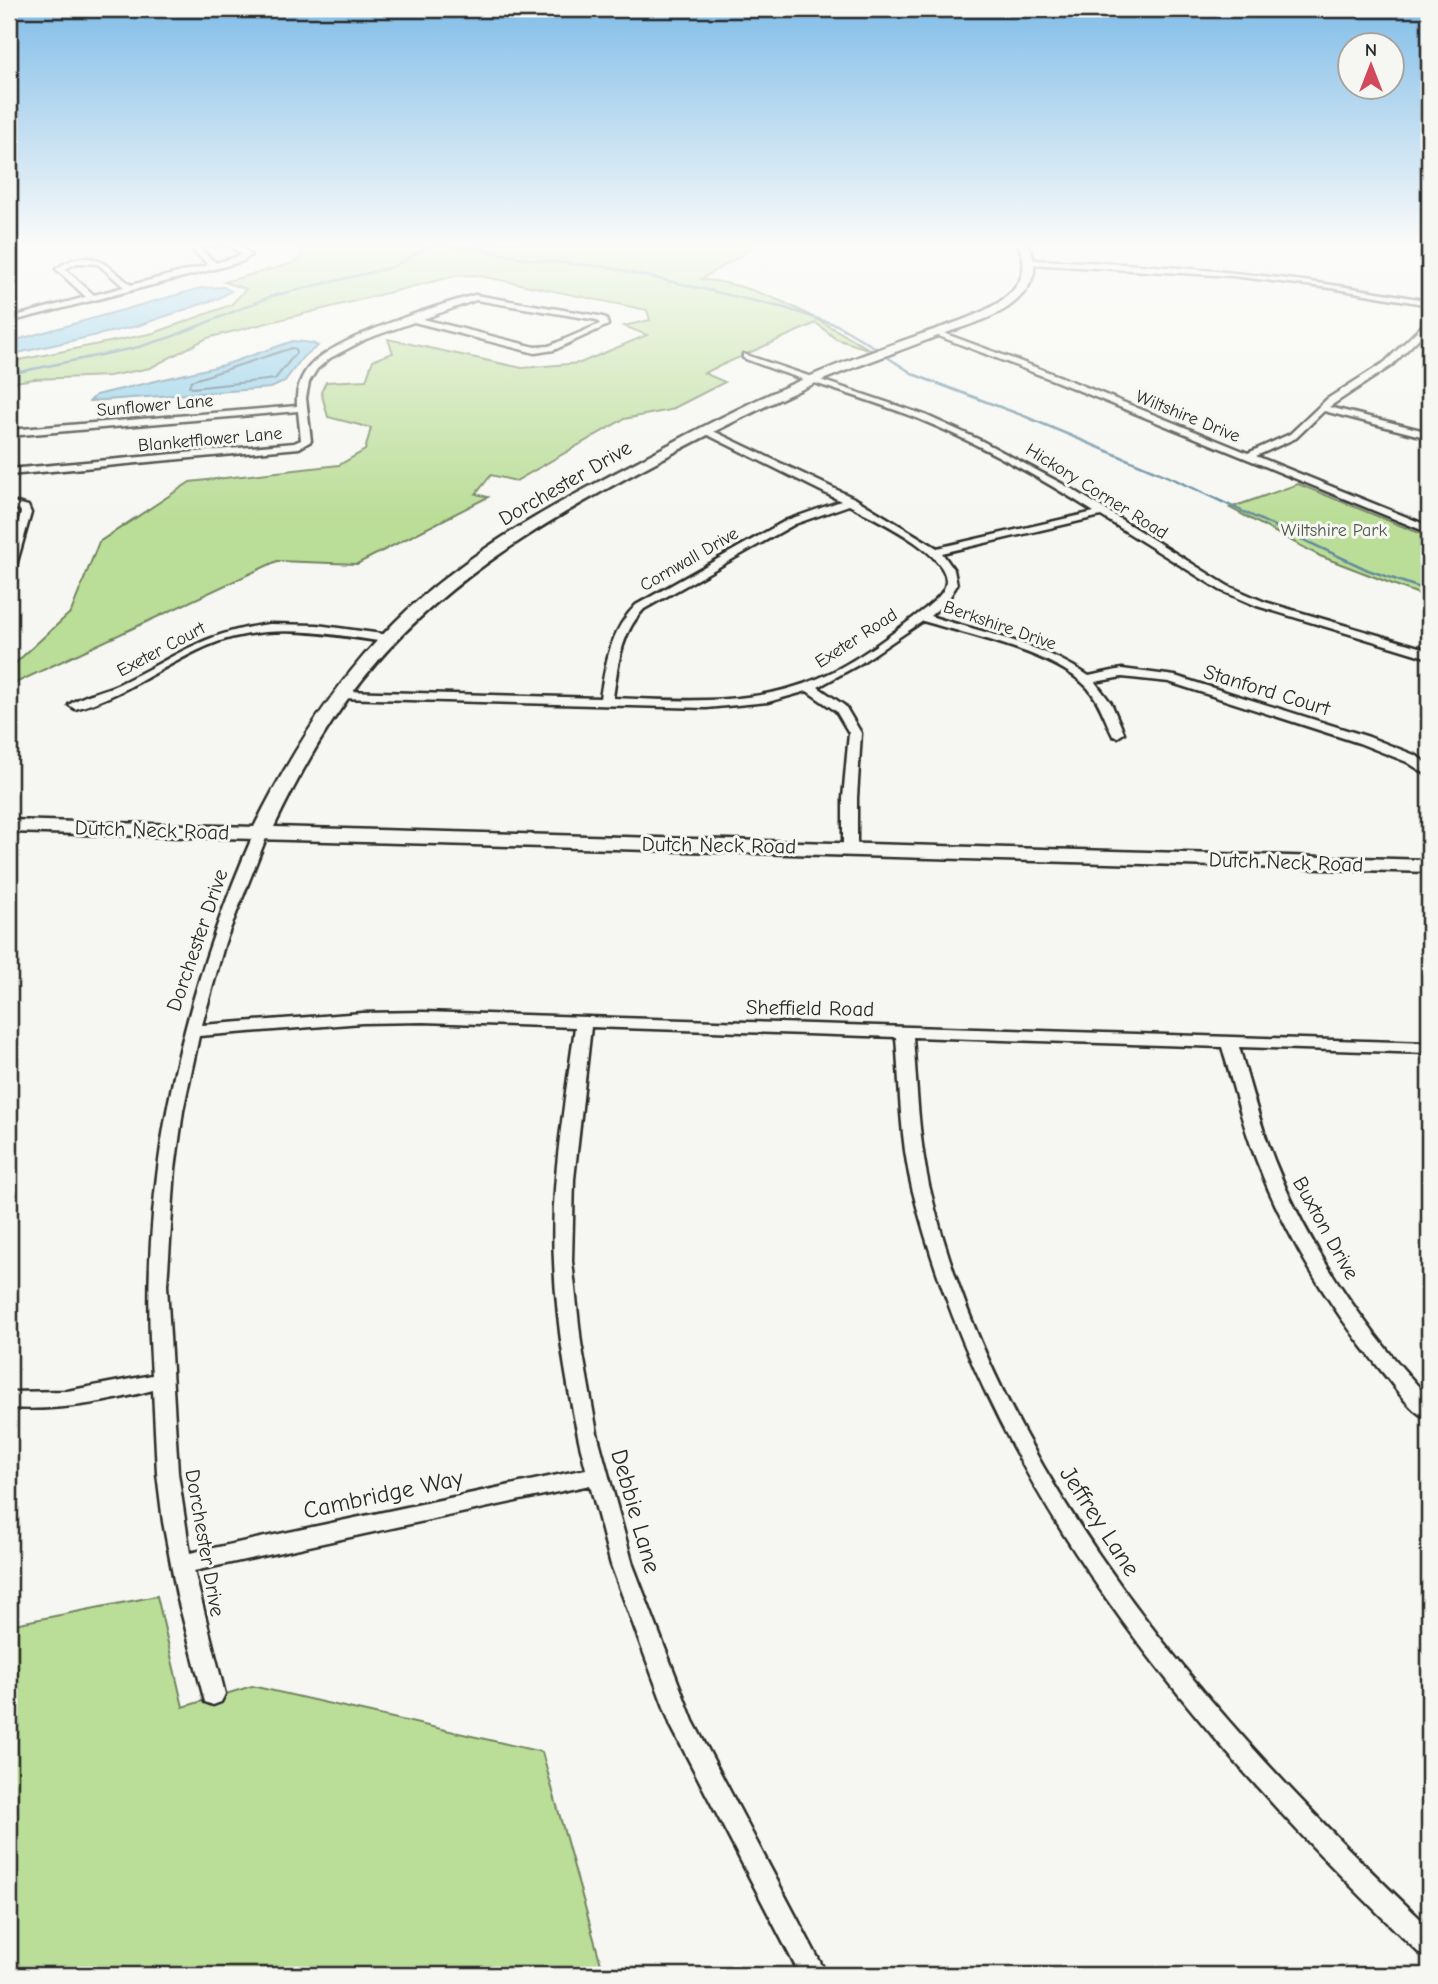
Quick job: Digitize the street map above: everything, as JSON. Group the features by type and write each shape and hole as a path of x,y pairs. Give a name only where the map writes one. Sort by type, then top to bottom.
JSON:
{"street":[{"name":"Blanketflower Lane","path":"9,472 296,446 306,441 301,400 303,383 312,367 327,355 371,335"},
{"name":"Blanketflower Lane","path":"475,335 535,350 551,348 585,335"},
{"name":"Dorchester Drive","path":"213,1694 181,1564 169,1496 158,1287 162,1217 172,1127 191,1031 220,931 261,833 295,766 342,695 389,639 455,580 524,530 573,500 810,380 931,335"},
{"name":"Wiltshire Drive","path":"939,335 1036,370 1429,530"},
{"path":"1246,457 1293,436 1322,408 1388,364 1418,335"},
{"name":"Hickory Corner Road","path":"746,356 891,406 977,442 1038,473 1191,570 1239,595 1429,654"},
{"name":"Sunflower Lane","path":"9,433 303,408"},
{"path":"1322,408 1398,425 1429,435"},
{"name":"Exeter Road","path":"342,695 732,703 809,687 837,673 941,603 950,591 952,581 946,564 933,552 852,501 707,431"},
{"name":"Cornwall Drive","path":"606,702 618,633 630,615 782,526 852,501"},
{"path":"9,504 24,508 26,513 9,569"},
{"path":"933,552 1102,513"},
{"name":"Berkshire Drive","path":"920,617 1044,657 1086,680 1112,717 1118,733"},
{"name":"Exeter Court","path":"75,705 128,687 206,643 245,631 279,627 312,628 389,639"},
{"name":"Stanford Court","path":"1086,680 1122,673 1171,679 1364,740 1412,759 1429,772"},
{"path":"809,687 841,709 855,733 850,798 850,848"},
{"name":"Dutch Neck Road","path":"9,826 1429,866"},
{"name":"Sheffield Road","path":"191,1031 374,1018 1429,1048"},
{"name":"Debbie Lane","path":"583,1023 565,1179 564,1261 571,1343 597,1475 622,1565 683,1726 814,1975"},
{"name":"Jeffrey Lane","path":"904,1031 920,1187 941,1263 983,1370 1052,1498 1133,1618 1189,1693 1309,1828 1429,1945"},
{"name":"Buxton Drive","path":"1229,1042 1257,1136 1290,1215 1345,1307 1429,1412"},
{"path":"9,1399 53,1402 82,1399 162,1380"},
{"name":"Cambridge Way","path":"181,1564 597,1475"}],"green space":[{"path":"146,335 221,335 207,338 150,368 109,376 34,379 9,383 9,362"},
{"path":"647,335 790,335 704,373 725,382 670,410 624,419 516,481 491,475 476,494 488,497 357,564 277,561 9,686 9,669 71,612 99,542 190,482 339,465 365,450 371,428 328,417 321,392 326,382 366,380 373,360 393,353 388,339 522,368 580,363"},
{"path":"830,335 844,335 871,350 836,339"},
{"name":"Wiltshire Park","path":"1298,484 1429,537 1429,598 1320,556 1230,508"},
{"path":"157,1596 183,1707 252,1686 542,1752 604,1975 9,1975 9,1625"}],"water":[{"path":"35,335 99,335 9,355 9,342"},
{"path":"293,341 318,346 303,357 284,382 271,388 90,401 96,395 224,365"}],"waterway":[{"path":"9,374 139,347 177,335"},
{"path":"853,335 876,348"},
{"path":"887,357 915,375 1024,416 1169,477 1368,570 1429,591"}]}
